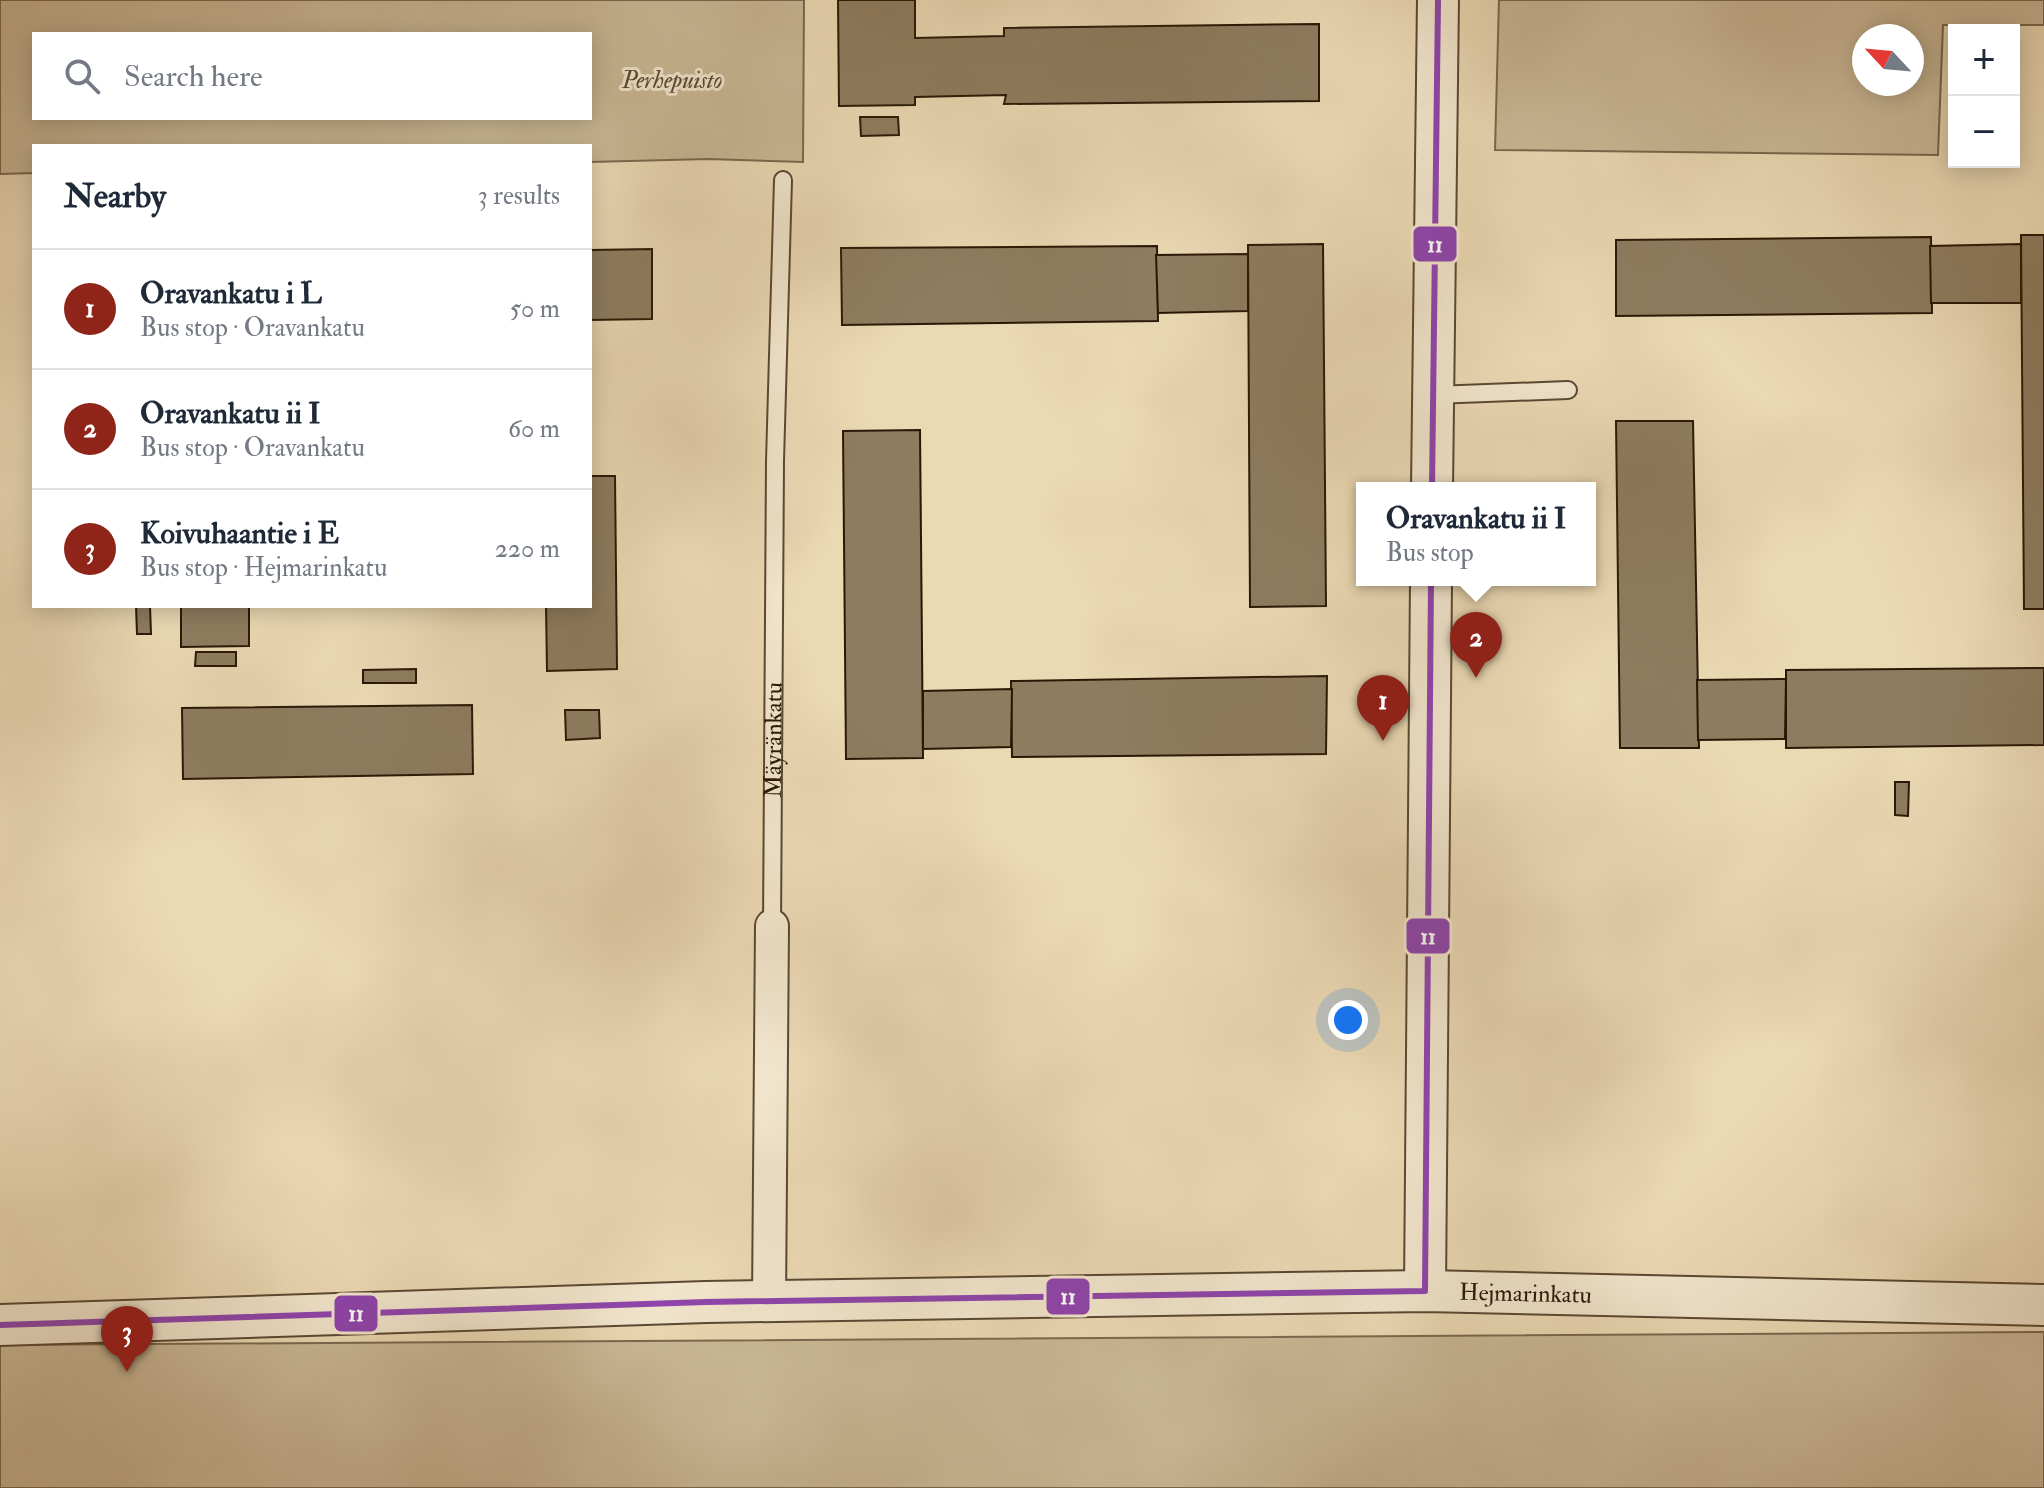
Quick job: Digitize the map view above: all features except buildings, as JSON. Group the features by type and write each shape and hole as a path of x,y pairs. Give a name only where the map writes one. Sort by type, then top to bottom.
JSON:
{"street":[{"path":"1432,482 1438,0"},
{"path":"1425,1291 1431,586"},
{"name":"Mäyränkatu","path":"769,1301 772,926"},
{"name":"Hejmarinkatu","path":"0,1325 769,1301 1425,1291 2044,1305"}],"lane":[{"name":"Mäyränkatu","path":"772,926 775,461 783,180"},
{"path":"1434,395 1568,390"}],"green space":[{"name":"Perhepuisto","path":"0,0 804,0 803,162 708,159 592,162 592,144 32,144 32,173 0,174"},
{"path":"1499,0 2044,0 2044,25 1943,25 1938,155 1495,150"},
{"path":"2044,1332 2044,1488 0,1488 0,1345"}],"transit line":[{"name":"11","path":"1432,482 1438,0"},
{"name":"11","path":"0,1325 706,1302 1425,1291 1431,586"}],"place":[{"name":"Oravankatu ii I","path":"1476,678"},
{"name":"Oravankatu i L","path":"1383,741"},
{"name":"Koivuhaantie i E","path":"127,1372"}]}
